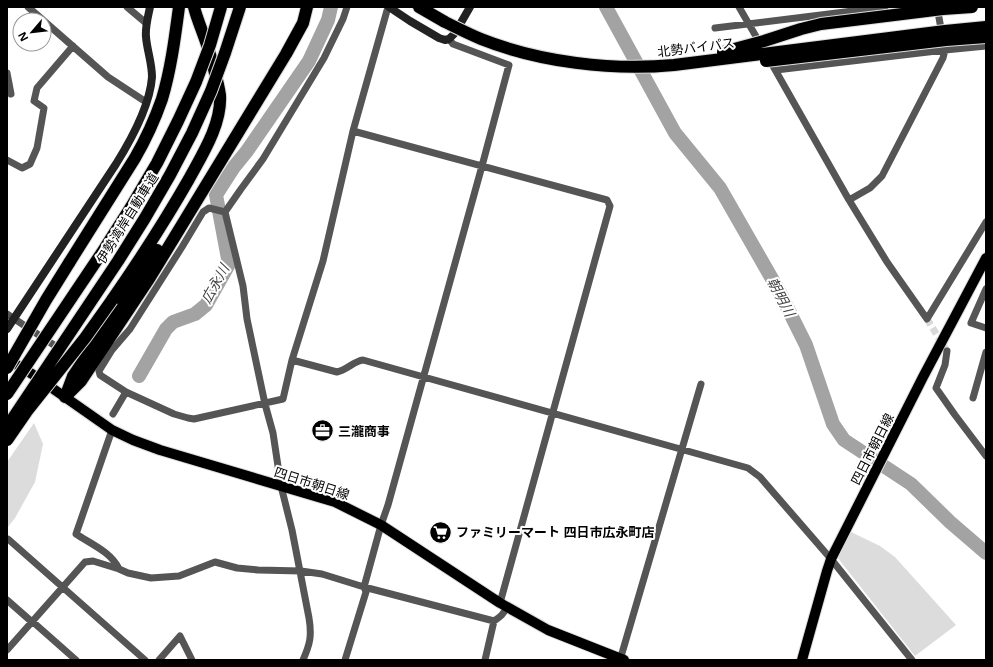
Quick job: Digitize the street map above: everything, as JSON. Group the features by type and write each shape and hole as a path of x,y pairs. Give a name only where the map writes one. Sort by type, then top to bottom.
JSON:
{"highway":[{"path":"7,368 46,300 143,144 162,98 171,58 179,7"},
{"path":"7,440 27,411 89,332 138,263 200,160 209,140 216,122 220,104 220,94 213,64 196,17 194,7"},
{"name":"伊勢湾岸自動車道","path":"7,394 103,251 157,163 196,82 222,7"},
{"name":"伊勢湾岸自動車道","path":"7,427 118,261 170,175 192,133 211,91 240,7"},
{"path":"64,397 74,376 143,273 249,101 292,28 298,14 299,7"},
{"path":"64,397 81,381 108,348 286,54 303,23 308,7"},
{"name":"北勢バイパス","path":"419,7 445,22 482,39 522,52 564,61 611,67 655,67 986,27"},
{"path":"655,67 715,54 821,24 943,9 972,7"},
{"path":"611,67 656,70 702,68 826,55 946,40 986,37"}],"main road":[{"name":"四日市朝日線","path":"802,660 826,571 923,377 986,258"},
{"name":"四日市朝日線","path":"7,359 32,374 112,430 160,450 336,502 381,525 504,605 548,630 622,660"}],"street":[{"path":"127,7 146,23"},
{"path":"7,329 11,316 116,164 130,141 150,89 152,75 146,36 146,23 150,7"},
{"path":"303,660 310,639 311,630 301,572 281,486 273,433 265,404 247,319 243,286 225,212 240,189 263,159 324,58 343,19 347,7"},
{"path":"225,212 209,208 203,212 130,330 108,348 99,371 100,375 126,392 174,414 188,418 265,404 283,399 292,360 323,261 353,131 389,7 439,38 449,40 453,44 509,65 364,587 366,592 345,660"},
{"path":"449,40 455,33 470,7"},
{"path":"739,7 849,200 888,262 927,319 986,222"},
{"path":"814,15 818,7"},
{"path":"715,28 885,7"},
{"path":"849,200 870,188 882,176 943,58 945,50 937,7"},
{"path":"52,27 108,77 146,102"},
{"path":"7,160 22,168 30,164 37,148 44,108 34,101 37,88 73,46"},
{"path":"776,70 986,46"},
{"path":"7,73 11,94"},
{"path":"353,131 606,200 610,206 552,414 504,605 505,612 494,621 485,660"},
{"path":"986,289 971,323 986,328"},
{"path":"11,316 72,357"},
{"path":"947,351 945,365 936,388 986,456"},
{"path":"973,398 982,379 986,352"},
{"path":"292,360 337,372 345,370 360,360 363,360 748,468 760,477 833,556 912,660"},
{"path":"622,660 701,384"},
{"path":"113,414 126,392"},
{"path":"112,430 76,534 116,561 119,569"},
{"path":"7,539 144,660"},
{"path":"7,650 86,562 92,560 128,573 151,578 179,576 215,562 244,569 322,574 364,587 494,621"},
{"path":"7,600 76,660"},
{"path":"159,660 180,636 192,660"}],"shaded area":[{"path":"34,423 43,444 35,482 15,518 7,528 7,462"},
{"path":"851,532 880,546 895,557 956,625 915,656 837,557"}],"waterway":[{"name":"広永川","path":"139,376 166,329 173,322 195,314 206,305 229,264 216,195 309,61 328,20 331,7"},
{"name":"朝明川","path":"606,7 675,133 720,188 779,291 806,345 833,424 844,440 911,484 950,522 986,553"}],"tunnel":[{"path":"927,319 947,351"}],"place":[{"name":"三瀧商事","path":"322,431"},
{"name":"ファミリーマート 四日市広永町店","path":"440,532"}]}
